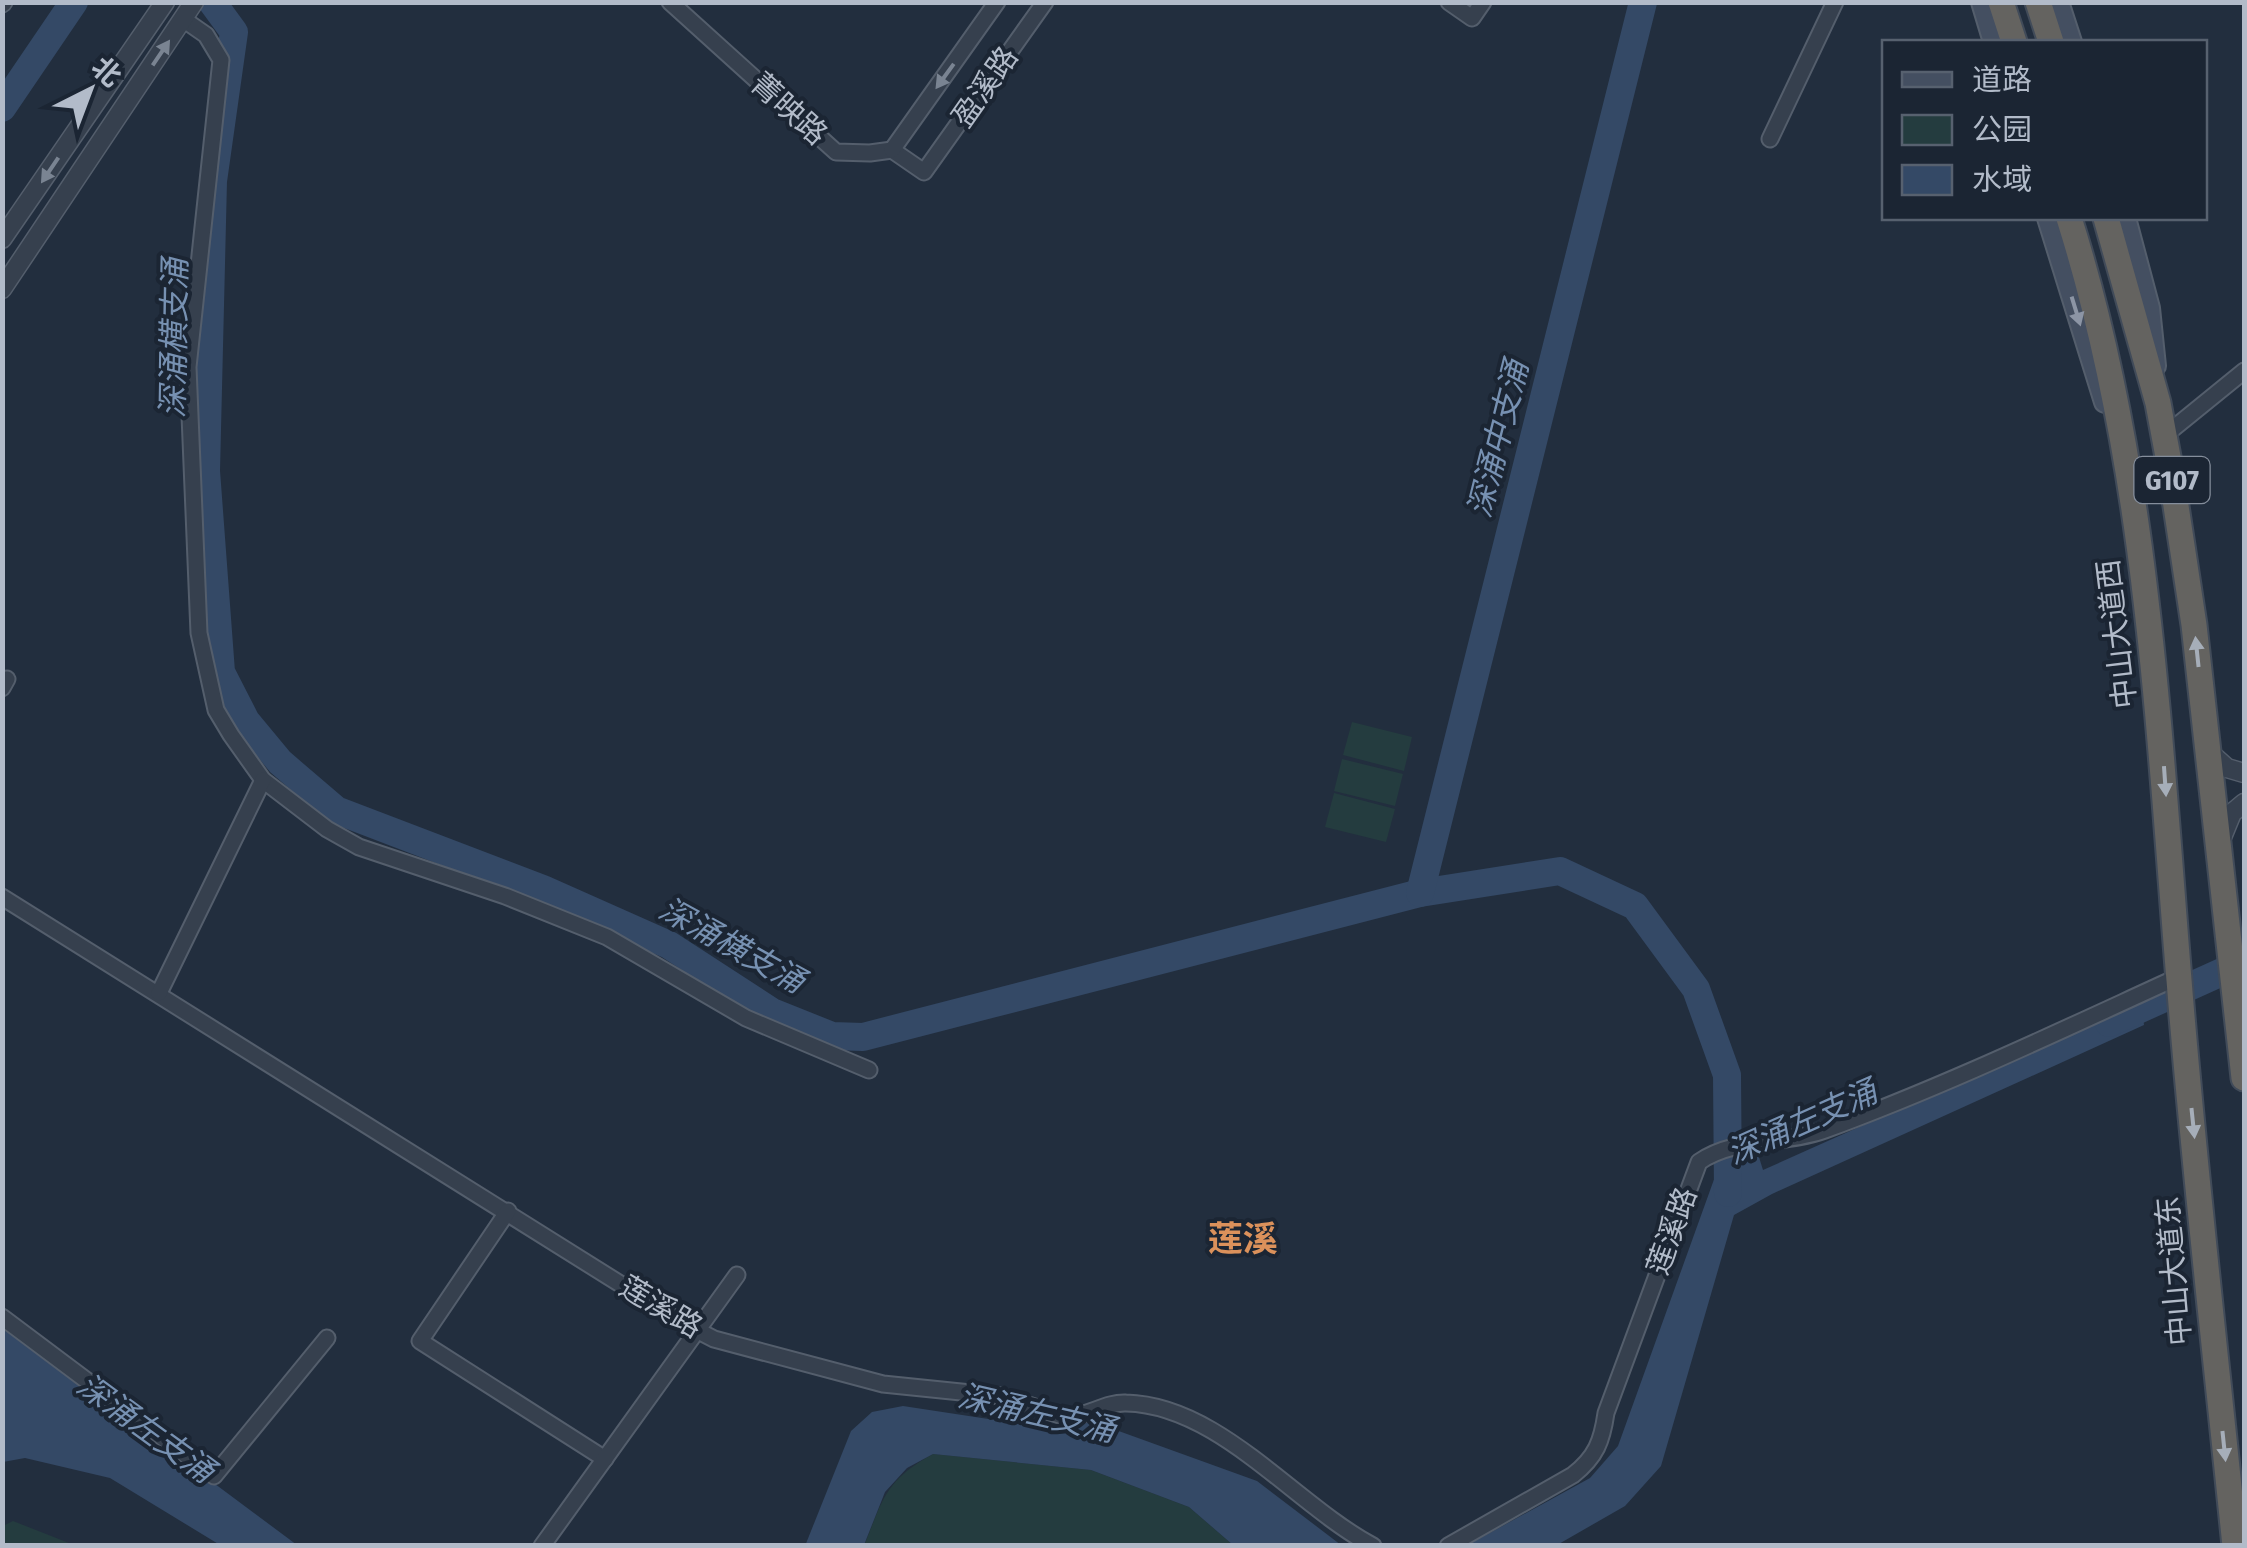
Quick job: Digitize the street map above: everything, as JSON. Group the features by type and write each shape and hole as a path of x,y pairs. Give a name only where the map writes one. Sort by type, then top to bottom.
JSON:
{"highway":[{"path":"2039,3 2050,40"},
{"path":"1996,6 2013,40"},
{"name":"中山大道西","path":"2070,220 2108,358 2128,476 2156,675 2179,984"},
{"name":"G107","path":"2107,220 2164,436 2194,625 2244,1078"},
{"name":"中山大道东","path":"2179,984 2234,1546"}],"main road":[{"path":"2058,2 2070,40"},
{"path":"1994,40 1996,6"},
{"path":"2049,220 2128,476"},
{"path":"2126,220 2150,308 2158,403"}],"street":[{"name":"菁映路","path":"670,2 836,152 870,154 892,150"},
{"name":"盈溪路","path":"997,2 892,150 924,172 1045,2"},
{"path":"1448,2 1472,18 1482,2"},
{"path":"1770,139 1835,2"},
{"path":"2,239 165,3"},
{"path":"2,289 190,10 221,60 188,366 199,633 216,710 262,780 327,829 360,847 505,896 593,931 746,1018 869,1070"},
{"path":"2164,436 2244,371"},
{"path":"2206,749 2227,768 2244,773"},
{"path":"158,994 262,780"},
{"path":"2218,847 2232,813 2244,802"},
{"name":"莲溪路","path":"2,896 698,1330 763,1354 883,1384 1000,1396 1066,1417 1124,1403 1180,1413 1261,1464 1308,1504 1373,1546"},
{"name":"莲溪路","path":"1448,1546 1588,1464 1602,1441 1606,1412 1699,1162 1716,1150 1820,1132 2179,984"},
{"path":"508,1211 420,1341 605,1458"},
{"path":"542,1546 737,1276"},
{"path":"2,1317 214,1476 327,1338"}],"green space":[{"path":"1352,722 1412,737 1404,771 1343,755"},
{"path":"1342,759 1403,774 1395,806 1334,791"},
{"path":"1334,793 1395,809 1386,842 1325,827"},
{"path":"933,1454 1091,1470 1189,1507 1233,1545 864,1546 888,1492 905,1473"},
{"path":"13,1521 74,1545 3,1545 3,1526"}],"water":[{"path":"2141,1001 2144,1025 1772,1194 1734,1215 1661,1466 1625,1506 1557,1545 1466,1546 1590,1478 1618,1446 1721,1160 1758,1154 1763,1170"},
{"path":"3,1326 297,1545 220,1545 110,1478 25,1458 3,1462"},
{"path":"903,1406 1041,1427 1091,1421 1257,1481 1341,1545 1233,1545 1189,1507 1091,1470 933,1454 907,1468 885,1492 864,1545 805,1546 851,1431 872,1412"}],"waterway":[{"path":"2,108 74,2"},
{"name":"深涌横支涌","path":"212,2 234,32 213,181 206,471 221,672 246,721 280,762 336,810 543,889 669,945 772,1012 832,1036 863,1037 1420,893 1560,871 1635,906 1696,989 1727,1075 1728,1193"},
{"name":"深涌中支涌","path":"1420,893 1643,2"},
{"name":"深涌左支涌","path":"2109,1023 2244,962"}],"district":[{"name":"莲溪","path":"1243,1239"}]}
